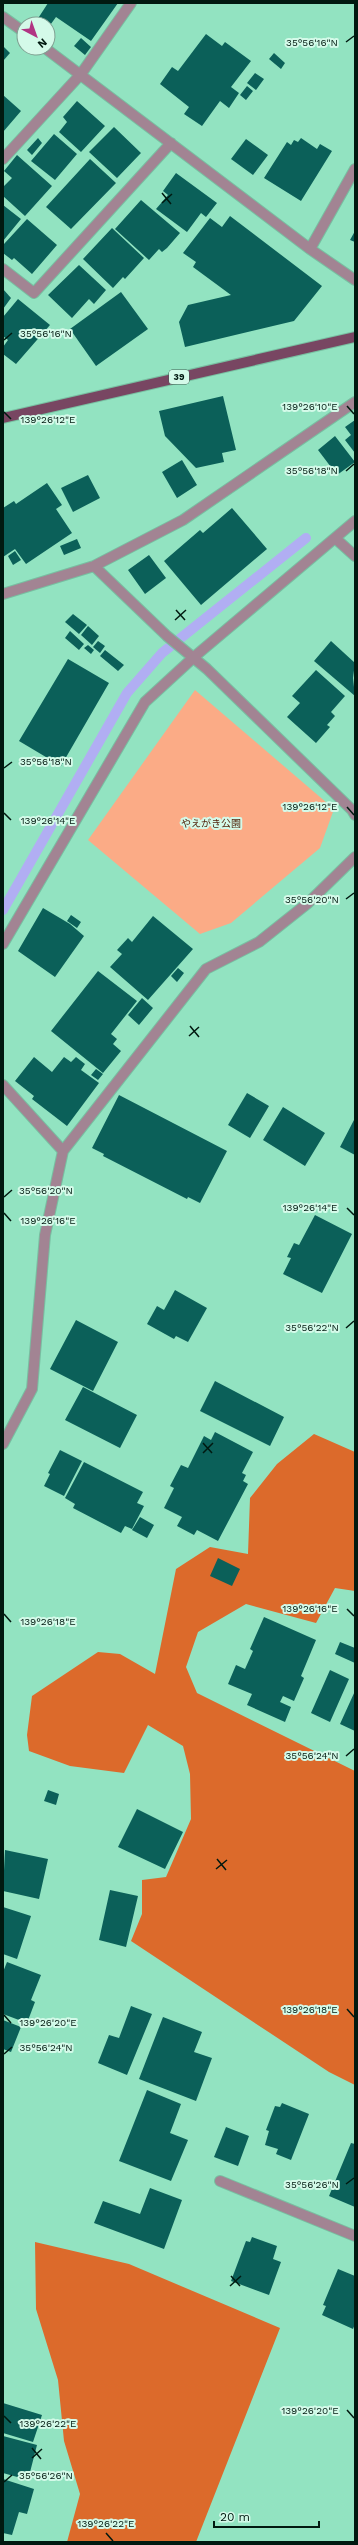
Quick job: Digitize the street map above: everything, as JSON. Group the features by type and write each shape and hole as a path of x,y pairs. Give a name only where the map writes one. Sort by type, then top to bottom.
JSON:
{"main road":[{"name":"39","path":"3,418 355,337"}],"street":[{"path":"3,159 81,74 131,3"},
{"path":"3,17 16,26"},
{"path":"56,56 310,249 355,280"},
{"path":"3,269 34,293 171,143"},
{"path":"310,249 355,169"},
{"path":"3,594 94,566 183,520 355,402"},
{"path":"3,944 145,702 194,657 355,521"},
{"path":"335,538 355,556"},
{"path":"94,566 167,636 194,657 352,810 355,815"},
{"path":"3,1444 32,1389 44,1235 63,1150 206,969 259,942 308,903 355,858"},
{"path":"3,1085 63,1150"},
{"path":"220,2180 355,2236"}],"green space":[{"name":"やえがき公園","path":"195,690 334,809 320,848 231,923 200,934 88,840"}],"shaded area":[{"path":"314,1434 355,1452 355,1591 335,1588 316,1623 246,1604 198,1632 186,1667 197,1693 355,1771 355,2085 329,2072 131,1941 142,1914 142,1880 166,1877 191,1819 190,1774 183,1746 148,1725 124,1773 70,1766 29,1751 27,1735 32,1696 98,1652 120,1654 155,1674 176,1569 210,1547 248,1554 250,1498 277,1464"},
{"path":"35,2242 129,2264 280,2328 196,2542 67,2542 80,2494 64,2441 58,2380 36,2309"}],"building":[{"path":"48,3 118,3 91,41 56,16 40,16"},
{"path":"206,34 222,46 225,42 251,61 231,87 239,93 229,108 220,101 202,126 184,114 189,107 160,84 172,67 178,71"},
{"path":"81,38 91,47 85,55 74,46"},
{"path":"3,46 10,53 3,61"},
{"path":"274,53 285,63 281,69 269,59"},
{"path":"255,73 264,79 256,90 247,83"},
{"path":"247,86 253,91 246,100 240,95"},
{"path":"3,95 21,111 3,132"},
{"path":"77,101 105,126 81,152 59,132 67,122 63,117"},
{"path":"114,127 141,153 117,178 89,152"},
{"path":"54,134 77,154 55,180 31,161"},
{"path":"38,138 42,143 32,155 27,150"},
{"path":"301,138 317,149 320,144 332,151 301,201 264,178 287,142 291,145 294,140 298,142"},
{"path":"246,139 268,155 253,175 231,159"},
{"path":"17,155 52,186 25,216 3,196 3,187 12,178 4,171"},
{"path":"90,159 116,183 71,229 46,207"},
{"path":"176,173 217,203 206,217 201,213 187,232 156,209 168,195 163,191"},
{"path":"141,200 180,233 167,248 162,252 159,249 149,260 115,229"},
{"path":"3,205 21,219 3,241"},
{"path":"230,216 322,286 294,321 185,347 179,322 188,305 231,295 193,267 196,262 183,253 210,218 222,227"},
{"path":"27,219 57,245 32,274 14,258 12,260 3,253 4,244"},
{"path":"112,228 144,258 125,279 123,277 113,288 83,259"},
{"path":"355,231 355,242 350,240"},
{"path":"79,265 106,290 94,304 89,299 72,318 48,295"},
{"path":"3,289 11,298 3,309"},
{"path":"121,292 148,329 96,366 70,329"},
{"path":"18,299 50,325 16,364 3,354 3,347 8,340 3,336 3,317"},
{"path":"223,396 236,450 222,453 224,462 196,468 165,436 159,411"},
{"path":"355,420 355,453 345,440 351,435 345,427"},
{"path":"335,436 355,462 337,475 318,450"},
{"path":"182,460 197,485 177,498 162,472"},
{"path":"88,475 100,498 73,512 61,488"},
{"path":"47,483 62,505 56,509 72,533 26,564 15,549 3,557 3,508 14,501 16,504"},
{"path":"232,508 267,549 201,605 164,561 200,530 203,533"},
{"path":"77,539 81,548 64,555 60,546"},
{"path":"15,551 21,560 13,565 8,556"},
{"path":"149,555 166,578 145,594 128,570"},
{"path":"73,614 87,625 79,634 65,622"},
{"path":"88,626 99,636 92,645 81,635"},
{"path":"70,631 84,644 79,650 65,638"},
{"path":"98,641 105,646 100,653 93,647"},
{"path":"331,641 355,663 353,678 355,696 314,661"},
{"path":"88,645 94,650 91,654 84,648"},
{"path":"105,650 124,665 118,671 100,656"},
{"path":"68,659 109,683 61,766 19,741"},
{"path":"316,670 345,696 331,712 335,716 327,725 330,727 316,743 287,717 300,703 292,696"},
{"path":"43,908 70,924 84,936 55,977 18,951"},
{"path":"71,915 81,922 77,928 67,921"},
{"path":"153,916 193,949 148,1000 110,967 122,954 117,950 128,938 132,942"},
{"path":"178,968 184,973 177,982 171,976"},
{"path":"98,971 137,1001 111,1034 117,1039 113,1044 121,1051 103,1073 51,1031"},
{"path":"142,998 153,1008 139,1025 128,1015"},
{"path":"34,1057 52,1072 64,1057 71,1062 76,1057 85,1064 81,1070 99,1083 67,1126 32,1099 34,1096 15,1081"},
{"path":"96,1069 103,1074 98,1080 91,1075"},
{"path":"247,1093 269,1106 250,1138 228,1125"},
{"path":"119,1095 227,1151 200,1203 188,1197 187,1199 103,1156 104,1154 92,1148"},
{"path":"283,1107 325,1133 305,1166 263,1140"},
{"path":"355,1118 355,1155 340,1147"},
{"path":"315,1215 352,1234 322,1293 283,1274 291,1258 287,1257 294,1243 299,1245"},
{"path":"175,1290 207,1308 188,1342 176,1336 174,1339 147,1324 157,1306 164,1310"},
{"path":"76,1320 118,1342 93,1391 50,1369"},
{"path":"215,1381 284,1417 270,1446 200,1411"},
{"path":"83,1387 137,1415 120,1448 65,1420"},
{"path":"215,1432 253,1452 242,1473 246,1475 243,1481 248,1484 218,1541 197,1530 194,1535 177,1526 182,1517 164,1508 174,1488 170,1486 181,1465 188,1468 204,1436 211,1440"},
{"path":"60,1450 82,1461 64,1496 44,1486 50,1474 48,1473"},
{"path":"84,1462 143,1492 137,1503 144,1506 132,1529 125,1526 121,1533 73,1508 75,1504 65,1498"},
{"path":"140,1517 154,1525 147,1538 132,1530"},
{"path":"218,1558 240,1569 232,1586 210,1576"},
{"path":"264,1617 316,1640 301,1676 304,1678 294,1701 283,1696 280,1702 291,1707 285,1722 247,1705 252,1694 228,1684 236,1665 245,1669 253,1651 250,1649"},
{"path":"340,1642 355,1648 355,1663 335,1654"},
{"path":"330,1670 349,1679 330,1722 311,1713"},
{"path":"355,1691 355,1731 340,1724"},
{"path":"48,1790 59,1794 56,1805 44,1801"},
{"path":"137,1809 183,1832 165,1869 118,1847"},
{"path":"5,1850 48,1859 39,1899 3,1891"},
{"path":"110,1890 138,1896 126,1947 99,1940"},
{"path":"3,1907 31,1916 17,1959 3,1954"},
{"path":"7,1962 41,1975 31,2000 35,2002 27,2023 3,2014 3,1972"},
{"path":"131,2006 152,2014 127,2075 98,2063 109,2035 119,2038"},
{"path":"163,2017 202,2032 194,2052 212,2058 196,2101 139,2079"},
{"path":"3,2020 21,2027 11,2052 3,2049"},
{"path":"147,2090 181,2104 170,2133 188,2140 171,2181 119,2161"},
{"path":"282,2103 309,2114 291,2160 276,2154 278,2149 265,2145 269,2131 266,2130 275,2106 280,2107"},
{"path":"226,2127 249,2136 238,2166 214,2157"},
{"path":"351,2143 355,2144 355,2207 329,2196"},
{"path":"150,2188 182,2200 164,2249 94,2223 103,2201 140,2214"},
{"path":"252,2237 277,2246 273,2259 281,2262 269,2295 231,2281 246,2241 250,2242"},
{"path":"338,2269 355,2276 355,2324 353,2329 322,2315 326,2306 323,2305"},
{"path":"3,2403 42,2415 33,2442 3,2433"},
{"path":"3,2436 37,2445 28,2480 3,2473"},
{"path":"3,2479 34,2489 27,2514 19,2512 12,2535 3,2533"}],"waterway":[{"path":"3,910 127,693 162,653 306,538"}]}
